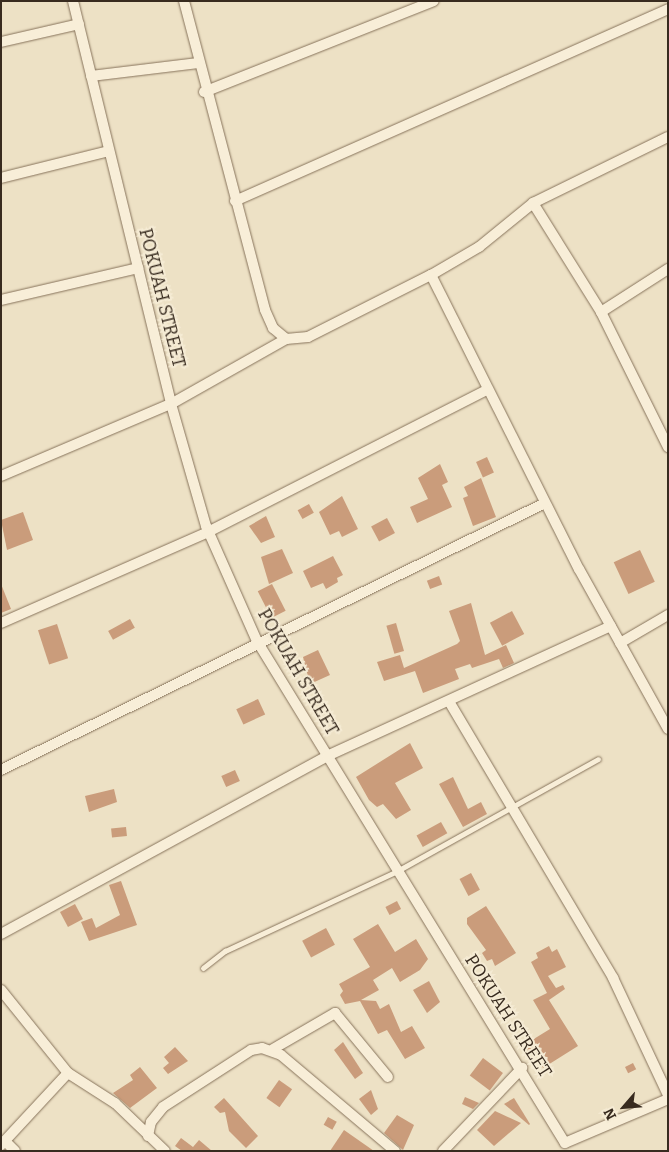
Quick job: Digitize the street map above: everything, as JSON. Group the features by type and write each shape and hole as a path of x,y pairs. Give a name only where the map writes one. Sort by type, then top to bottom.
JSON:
{"street":[{"name":"POKUAH STREET","path":"73,1 171,404 208,532 257,640 397,870 522,1068 565,1143 668,1099"},
{"path":"184,1 204,92 265,310 273,328 286,339"},
{"path":"204,92 434,1"},
{"path":"235,201 668,10"},
{"path":"1,42 79,24"},
{"path":"91,76 198,63"},
{"path":"1,476 171,404 286,339 308,337 431,275 479,247 532,203 668,137"},
{"path":"1,178 109,151"},
{"path":"532,203 601,312 666,441"},
{"path":"1,300 138,268"},
{"path":"601,312 668,270"},
{"path":"431,275 545,503 668,728"},
{"path":"1,623 208,532 487,390"},
{"path":"1,770 257,640 545,503"},
{"path":"620,643 668,615"},
{"path":"1,934 327,756 450,703 611,626"},
{"path":"450,703 613,978 668,1095"},
{"path":"2,991 68,1073 115,1102 165,1151"},
{"path":"148,1136 151,1122 163,1107 252,1050 273,1049 335,1013 388,1077"},
{"path":"273,1049 395,1151"},
{"path":"443,1151 522,1068"},
{"path":"15,1151 3,1143 68,1073"}],"lane":[{"path":"203,968 225,951 397,870 598,759"}],"building":[{"path":"487,457 494,473 483,477 476,462"},
{"path":"440,464 448,482 442,485 452,507 417,523 410,507 428,499 418,478"},
{"path":"481,478 496,517 473,526 463,498 468,496 464,487"},
{"path":"342,496 358,529 342,537 339,531 330,535 319,512"},
{"path":"309,504 314,513 302,519 298,510"},
{"path":"23,512 33,540 7,550 1,520"},
{"path":"266,516 275,537 261,543 249,526"},
{"path":"387,518 395,533 379,541 371,526"},
{"path":"282,549 293,573 269,584 261,557"},
{"path":"640,550 655,582 629,594 614,562"},
{"path":"333,556 343,575 337,578 338,582 326,589 323,583 311,588 303,571"},
{"path":"439,576 442,584 430,589 427,581"},
{"path":"1,584 11,609 1,613"},
{"path":"272,584 286,611 271,618 258,591"},
{"path":"471,603 485,655 506,645 514,663 503,668 499,659 472,668 470,664 455,669 459,679 423,693 415,671 384,681 377,662 400,655 404,668 457,644 460,641 449,611"},
{"path":"512,611 524,634 502,646 490,623"},
{"path":"130,619 135,628 113,640 108,631"},
{"path":"396,623 404,651 394,654 386,626"},
{"path":"57,624 68,658 49,664 38,630"},
{"path":"318,650 330,675 310,684 303,657"},
{"path":"258,699 265,714 243,725 236,709"},
{"path":"410,743 423,768 395,783 411,810 396,819 383,804 377,807 369,800 356,777"},
{"path":"235,770 240,781 226,787 221,776"},
{"path":"453,777 468,809 481,802 487,814 463,827 439,784"},
{"path":"114,789 117,802 89,812 85,796"},
{"path":"441,822 447,833 423,847 417,836"},
{"path":"126,827 127,836 112,838 111,829"},
{"path":"471,873 480,890 468,896 460,879"},
{"path":"121,881 137,925 89,941 81,922 92,918 96,928 120,915 109,885"},
{"path":"397,901 401,909 390,915 385,907"},
{"path":"75,904 83,919 68,927 60,912"},
{"path":"486,906 516,953 495,966 492,959 487,961 482,953 486,950 467,924 467,918"},
{"path":"378,924 395,952 416,939 428,959 420,970 400,982 392,968 373,980 379,990 361,1000 376,1001 380,1009 389,1004 401,1032 412,1026 425,1048 405,1059 387,1030 378,1034 360,1001 345,1004 340,995 343,991 339,984 370,967 353,939"},
{"path":"326,928 335,945 311,957 302,941"},
{"path":"549,946 552,952 557,949 566,967 548,976 556,988 563,985 565,989 549,1000 578,1046 543,1068 536,1053 530,1056 524,1045 550,1029 533,1000 547,993 531,962 538,958 536,953"},
{"path":"429,981 440,1002 427,1013 413,990"},
{"path":"343,1042 363,1073 355,1079 334,1050"},
{"path":"175,1047 188,1061 168,1074 163,1068 169,1063 164,1057"},
{"path":"483,1058 503,1073 490,1091 470,1076"},
{"path":"633,1063 636,1069 628,1073 625,1067"},
{"path":"140,1067 157,1088 130,1108 113,1093 133,1080 130,1075"},
{"path":"279,1080 292,1089 279,1107 266,1098"},
{"path":"371,1090 378,1109 371,1115 359,1099"},
{"path":"465,1097 479,1103 473,1109 462,1104"},
{"path":"224,1098 258,1136 246,1148 229,1131 225,1112 220,1113 214,1107"},
{"path":"514,1098 530,1124 529,1125 504,1104"},
{"path":"495,1111 521,1123 494,1146 477,1130"},
{"path":"397,1115 414,1125 403,1150 384,1133"},
{"path":"328,1117 337,1122 332,1130 324,1125"},
{"path":"344,1130 374,1151 330,1151"},
{"path":"181,1138 193,1147 199,1140 212,1151 182,1151 175,1146"}]}
